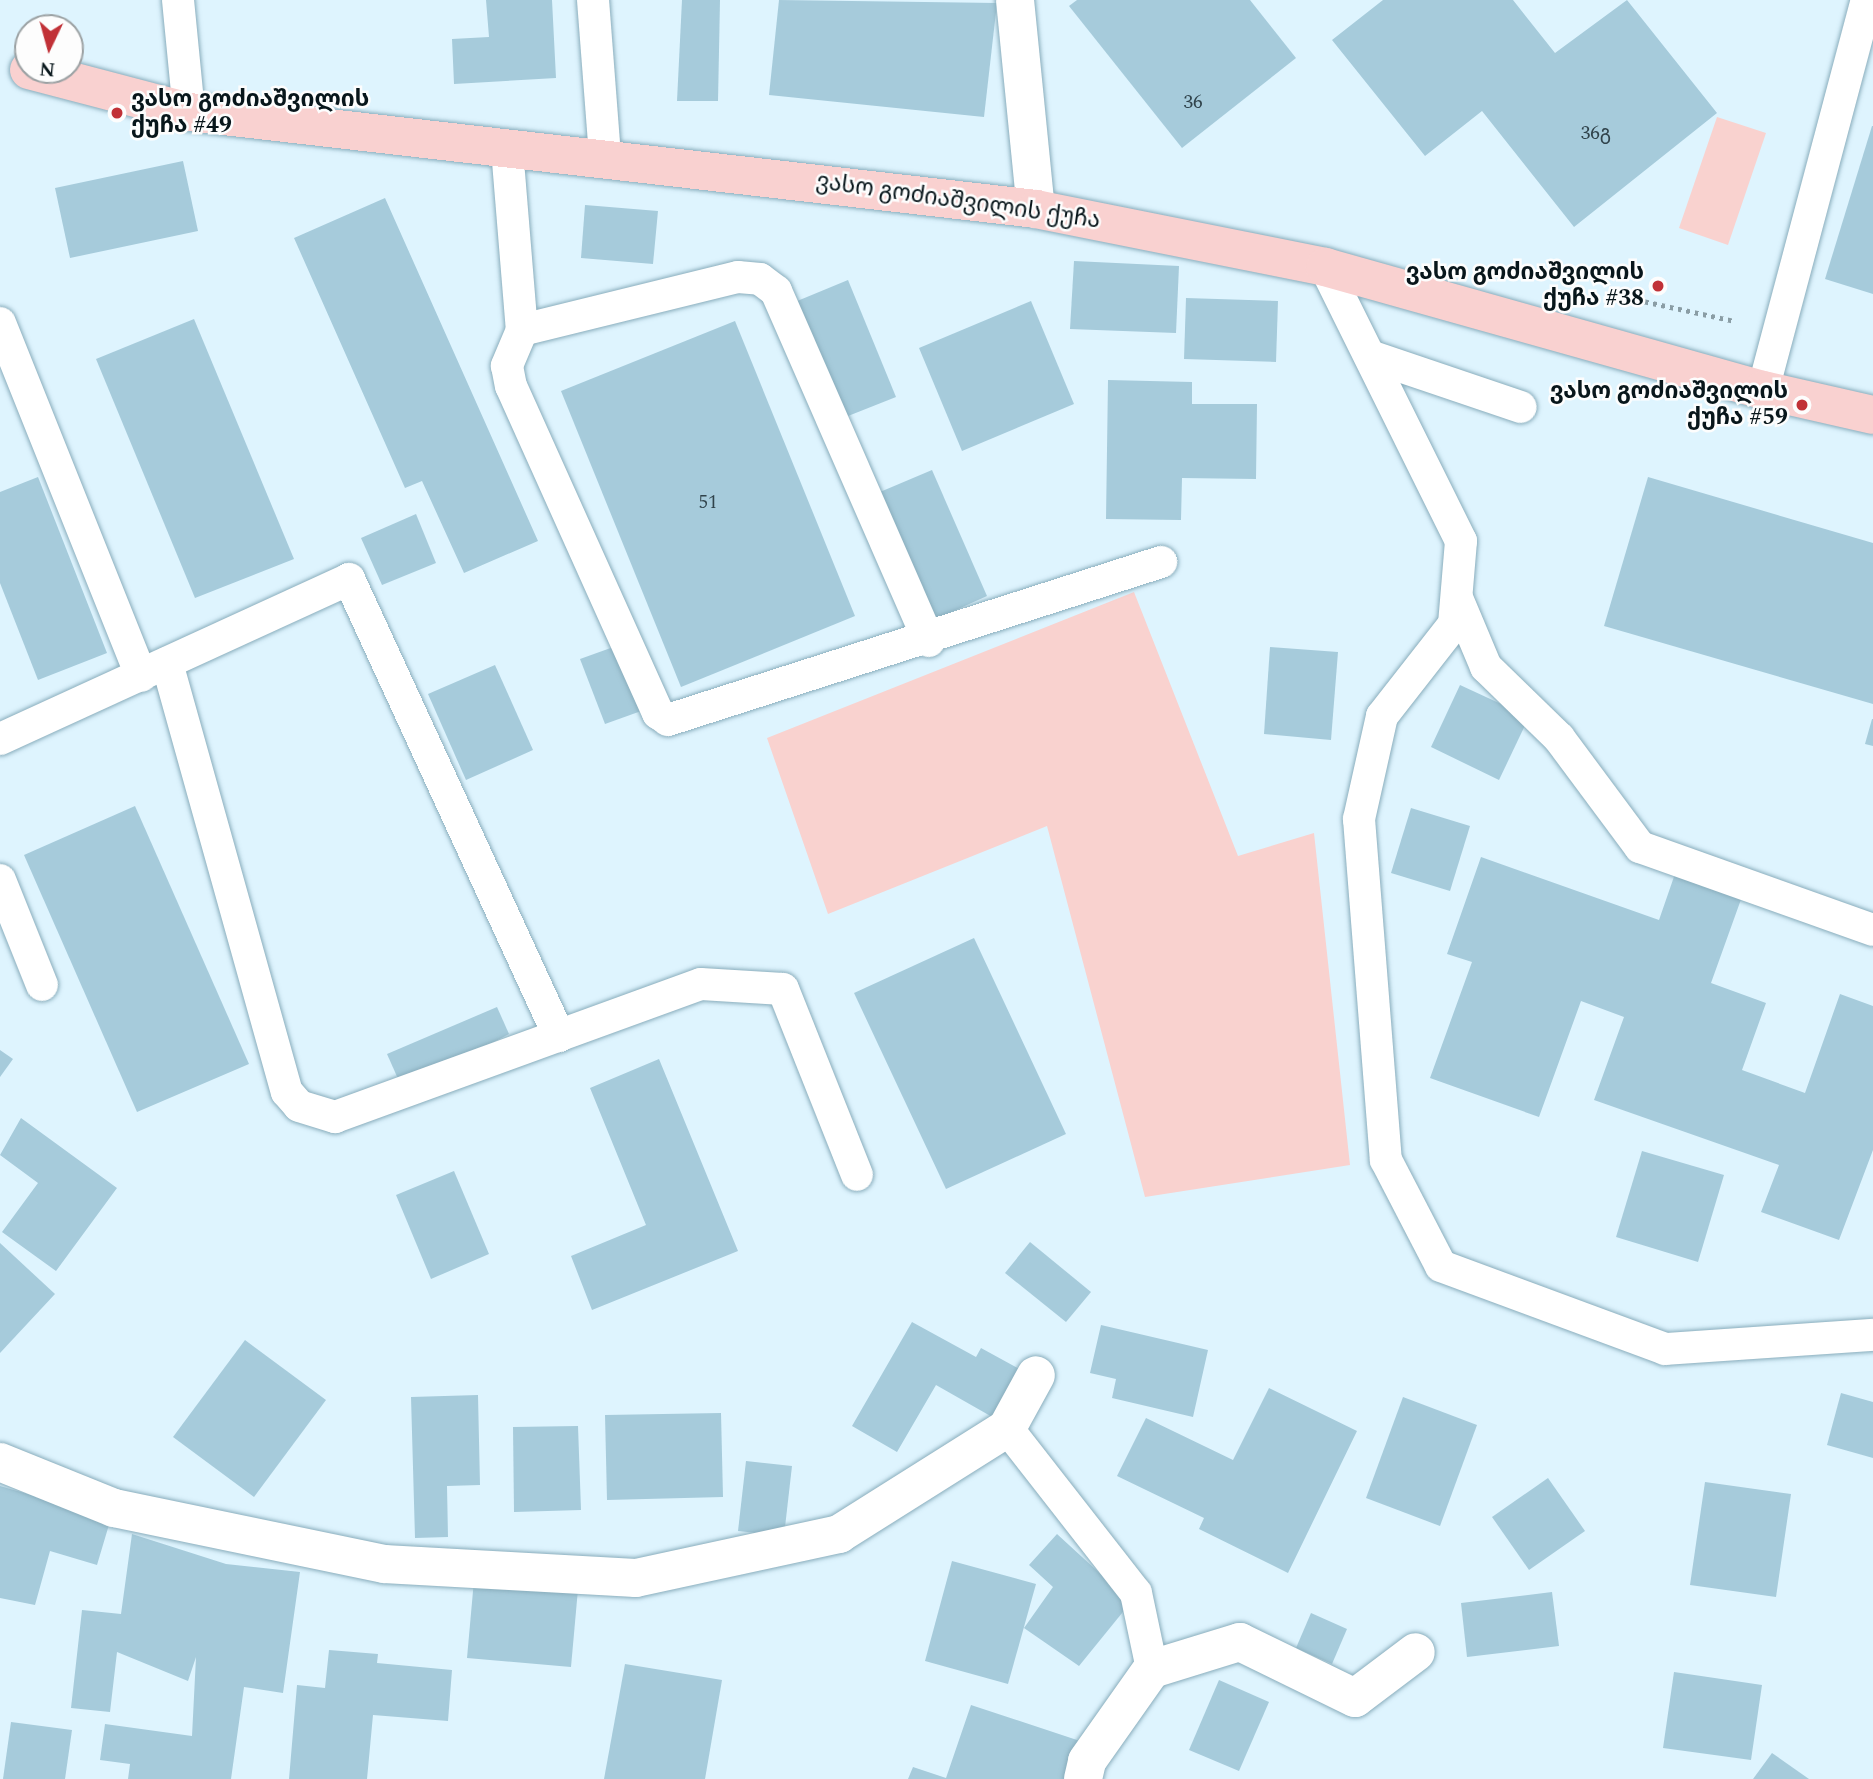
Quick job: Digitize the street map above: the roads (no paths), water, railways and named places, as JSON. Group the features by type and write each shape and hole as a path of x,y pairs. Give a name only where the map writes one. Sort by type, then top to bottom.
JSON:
{"main road":[{"name":"ვასო გოძიაშვილის ქუჩა","path":"82,84 189,112 507,149 605,157 1036,209 1325,267 1763,390 1873,415"}],"street":[{"path":"1015,0 1036,209"},
{"path":"0,1462 114,1508 384,1564 636,1578 839,1534 1007,1428 1036,1375"},
{"path":"1083,1779 1087,1761 1152,1669 1240,1642 1355,1698 1416,1652"}],"lane":[{"path":"178,0 189,112"},
{"path":"593,0 605,157"},
{"path":"1763,390 1867,0"},
{"path":"507,149 522,330 507,366 511,386 658,713 681,720 929,641 1161,562"},
{"path":"1325,267 1461,541 1454,624 1382,716 1359,819 1386,1160 1441,1266 1665,1349 1873,1335"},
{"path":"522,330 738,277 760,279 776,291 929,641"},
{"path":"0,323 154,670 287,1092 299,1106 335,1117 701,984 783,989 857,1175"},
{"path":"1370,356 1521,407"},
{"path":"0,739 349,579 558,1036"},
{"path":"1457,596 1486,667 1559,738 1640,847 1873,930"},
{"path":"0,880 42,985"},
{"path":"1007,1428 1136,1593 1152,1669"}],"place":[{"name":"ვასო გოძიაშვილის ქუჩა #49","path":"117,113"},
{"name":"ვასო გოძიაშვილის ქუჩა #38","path":"1658,286"},
{"name":"ვასო გოძიაშვილის ქუჩა #59","path":"1802,405"}]}
